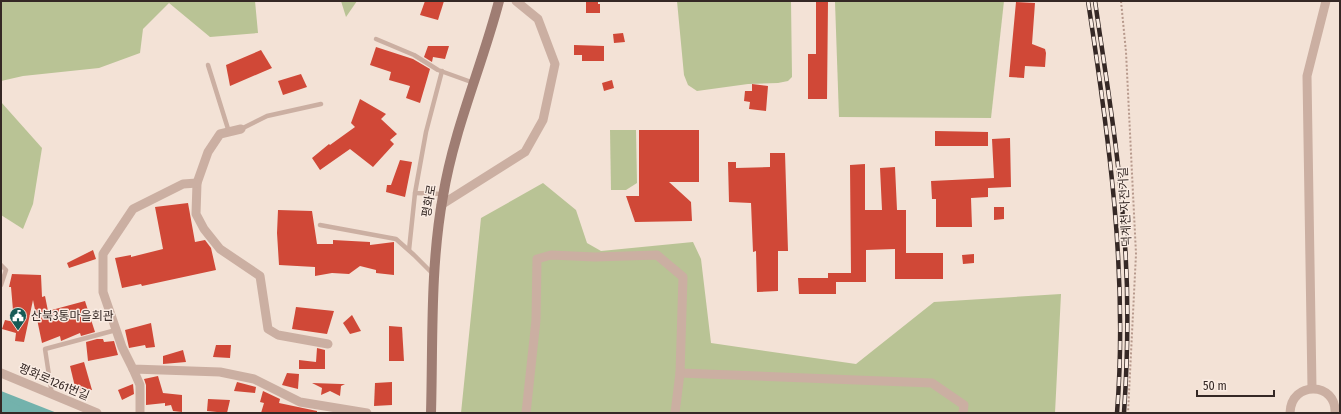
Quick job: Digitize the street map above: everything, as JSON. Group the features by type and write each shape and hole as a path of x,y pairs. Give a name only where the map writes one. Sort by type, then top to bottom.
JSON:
{"main road":[{"name":"평화로","path":"431,413 434,276 441,205 452,155 499,1"}],"street":[{"path":"441,205 525,152 543,120 555,64 538,19 516,1"},
{"path":"1312,388 1307,76 1326,1"},
{"path":"241,129 220,134 208,152 197,183 196,214 204,229 220,249 260,276 268,329 278,335 328,344"},
{"path":"140,413 140,384 116,330 103,292 103,254 133,209 183,184 197,183"},
{"path":"526,413 536,320 537,259 551,255 595,257 657,255 683,277 680,373 675,413"},
{"path":"133,369 220,372 254,379 300,402 367,413"},
{"name":"평화로1261번길","path":"1,373 97,413"},
{"path":"680,373 932,383 964,405 963,413"},
{"path":"1290,413 1293,399 1298,394 1312,388 1325,392 1331,397 1337,412"}],"lane":[{"path":"376,39 414,55 442,71 474,83"},
{"path":"208,65 229,132"},
{"path":"409,250 415,193 426,132 442,71"},
{"path":"241,129 267,116 321,104"},
{"path":"415,193 443,194"},
{"path":"320,225 396,239 434,276"},
{"path":"1,265 6,270 1,285"},
{"path":"52,395 45,349 116,330"}],"path":[{"name":"덕계천 자전거길","path":"1121,1 1126,52 1136,254 1128,413"}],"green space":[{"path":"1,1 255,1 258,33 210,37 169,3 143,29 140,53 99,68 23,76 1,81"},
{"path":"341,1 357,1 346,17"},
{"path":"677,1 791,1 792,77 788,81 778,83 748,84 697,91 688,85 684,75"},
{"path":"1004,1 991,118 839,117 835,2"},
{"path":"1,102 42,148 33,204 23,229 1,215"},
{"path":"610,130 636,130 637,183 626,190 611,190"},
{"path":"543,183 576,210 587,243 601,251 693,242 701,259 711,343 856,364 934,302 1061,294 1055,413 461,413 481,218"}],"water":[{"path":"1,391 57,413 14,413 1,408"}],"building":[{"path":"425,1 444,1 438,20 420,15"},
{"path":"586,1 598,1 598,4 600,4 600,13 586,13"},
{"path":"816,1 828,1 827,99 808,99 808,54 816,54"},
{"path":"1016,2 1035,3 1032,44 1045,49 1046,53 1045,67 1025,66 1024,78 1009,77"},
{"path":"623,33 625,42 614,43 613,34"},
{"path":"574,45 604,46 604,61 582,61 582,55 574,55"},
{"path":"428,46 449,46 445,59 433,57 432,62 424,57"},
{"path":"376,47 413,59 430,69 420,103 406,98 410,86 389,80 391,72 370,65"},
{"path":"261,50 272,68 230,86 226,65"},
{"path":"301,74 307,87 283,95 278,81"},
{"path":"612,80 614,88 604,91 602,83"},
{"path":"752,84 768,86 766,111 749,109 750,102 744,101 745,91 752,91"},
{"path":"360,99 386,114 381,119 397,134 390,140 394,144 373,167 350,149 320,170 312,158 329,144 330,145 355,127 351,123"},
{"path":"639,130 699,130 699,182 669,182 691,202 692,221 635,222 626,196 639,196"},
{"path":"935,131 988,132 988,146 935,146"},
{"path":"1010,138 1011,187 988,188 988,197 971,198 972,227 936,227 936,199 932,199 931,181 994,178 992,139"},
{"path":"770,153 785,153 788,251 778,251 778,291 757,292 756,251 753,252 751,203 729,202 728,162 736,162 736,168 770,167"},
{"path":"400,160 412,162 405,197 386,192 387,185 391,185"},
{"path":"865,164 865,210 882,210 880,168 895,167 897,210 906,210 906,253 943,253 943,279 895,279 895,249 866,250 866,282 836,282 836,294 799,294 798,278 828,278 828,273 851,273 850,165"},
{"path":"188,203 195,242 205,240 211,248 216,270 142,286 141,284 122,288 115,258 131,255 131,257 163,249 155,207"},
{"path":"994,207 1004,207 1004,219 994,220"},
{"path":"278,210 312,211 317,244 333,244 333,240 370,242 370,245 394,242 394,275 376,273 376,270 360,266 349,274 332,273 315,276 315,267 279,265 277,233"},
{"path":"93,250 96,259 69,268 67,263"},
{"path":"974,254 974,263 963,264 962,255"},
{"path":"12,274 41,275 42,297 45,296 48,311 85,301 95,332 81,336 80,333 61,341 60,336 42,343 33,300 24,342 15,341 16,333 2,329 5,320 14,322 11,287 9,287"},
{"path":"296,307 334,311 327,334 292,329"},
{"path":"352,315 361,331 350,334 343,323"},
{"path":"151,323 155,347 146,348 145,345 129,348 125,330"},
{"path":"389,326 402,327 404,361 389,361"},
{"path":"103,339 104,342 114,341 118,355 88,361 86,342"},
{"path":"216,345 231,345 230,358 213,357"},
{"path":"317,348 325,350 325,369 299,369 299,360 316,362"},
{"path":"183,350 186,362 163,364 163,356"},
{"path":"84,362 92,390 76,391 70,366"},
{"path":"287,373 299,374 298,389 282,385"},
{"path":"158,376 163,393 182,395 182,412 173,411 171,405 165,406 165,403 146,405 146,385 144,379"},
{"path":"237,382 256,387 255,393 234,391"},
{"path":"392,382 392,405 374,406 375,383"},
{"path":"312,383 345,384 341,386 340,396 330,391 321,395 322,388"},
{"path":"133,384 134,394 122,400 118,390"},
{"path":"263,391 280,399 279,403 317,411 317,413 261,413 264,403 260,402"},
{"path":"208,399 230,400 227,413 207,411"}],"waterway":[{"path":"1,407 13,413"}],"railway":[{"path":"1088,1 1109,155 1118,258 1120,361 1117,413"},
{"path":"1095,1 1116,145 1126,255 1127,322 1124,413"}],"place":[{"name":"산북3통마을회관","path":"18,331"}]}
